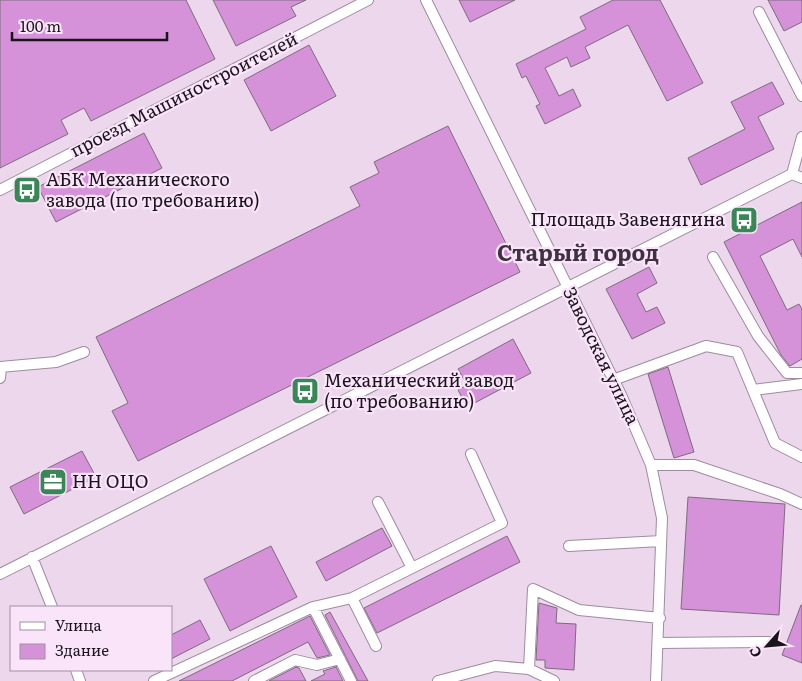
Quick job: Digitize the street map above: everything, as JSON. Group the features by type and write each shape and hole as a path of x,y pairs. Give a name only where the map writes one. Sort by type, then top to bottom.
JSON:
{"street":[{"name":"проезд Машиностроителей","path":"0,190 368,0"},
{"name":"Заводская улица","path":"426,0 568,287 651,465 662,518 660,618 656,681"},
{"path":"759,12 802,96"},
{"path":"0,574 792,174 802,137"},
{"path":"792,174 802,178"},
{"path":"713,257 758,336 787,373 802,373"},
{"path":"613,380 706,346 737,352 775,443 802,457"},
{"path":"0,371 56,362 84,352"},
{"path":"753,390 802,384"},
{"path":"154,681 313,607 352,598 502,523 471,454"},
{"path":"651,465 694,465 780,494 802,504"},
{"path":"378,502 412,568"},
{"path":"569,546 661,540"},
{"path":"32,557 52,606"},
{"path":"529,669 533,589 579,610 660,618"},
{"path":"352,598 376,646"},
{"path":"313,607 351,681"},
{"path":"658,643 770,642"},
{"path":"254,681 295,660 317,665 340,659"},
{"path":"438,681 495,666 529,669 554,681"}],"building":[{"path":"0,0 186,0 215,59 91,121 84,108 61,120 68,134 0,168"},
{"path":"213,0 306,0 291,7 296,16 236,46"},
{"path":"459,0 515,0 470,22"},
{"path":"613,0 660,0 703,83 667,101 628,25 585,47 590,58 571,67 567,57 545,68 559,96 573,89 581,106 545,124 536,106 540,104 526,76 522,78 516,64 586,29 580,17"},
{"path":"768,0 802,0 802,22 784,31"},
{"path":"309,45 336,96 271,131 244,80"},
{"path":"772,82 784,104 758,117 774,149 701,185 688,158 745,129 731,102"},
{"path":"448,126 520,272 138,461 112,411 128,403 96,337 360,206 350,187 379,173 374,162"},
{"path":"144,133 162,168 56,222 38,187"},
{"path":"802,202 802,257 793,239 760,256 787,310 799,304 802,309 802,359 790,366 781,355 724,242"},
{"path":"649,267 657,283 637,294 646,312 657,307 665,323 632,339 606,289"},
{"path":"513,339 531,373 467,407 458,390 467,385 458,369"},
{"path":"668,367 694,452 674,458 648,374"},
{"name":"НН ОЦО","path":"82,451 96,477 24,514 10,487"},
{"path":"688,497 785,504 779,615 681,609"},
{"path":"382,528 392,546 326,581 316,562"},
{"path":"507,536 520,562 377,633 364,608"},
{"path":"271,546 297,597 230,631 204,579"},
{"path":"539,603 557,608 556,623 576,624 574,670 545,668 545,660 536,660"},
{"path":"802,605 802,663 782,655"},
{"path":"330,612 368,681 358,681 325,615"},
{"path":"310,616 330,655 317,658 308,642 232,681 179,681"},
{"path":"200,620 210,639 172,658 172,634"},
{"path":"296,667 299,668 306,681 269,681"},
{"path":"336,667 343,681 311,681 325,674 323,671"}],"place":[{"name":"АБК Механического завода (по требованию)","path":"27,190"},
{"name":"Площадь Завенягина","path":"744,220"},
{"name":"Механический завод (по требованию)","path":"305,391"},
{"name":"НН ОЦО","path":"53,482"}],"district":[{"name":"Старый город","path":"578,253"}]}
